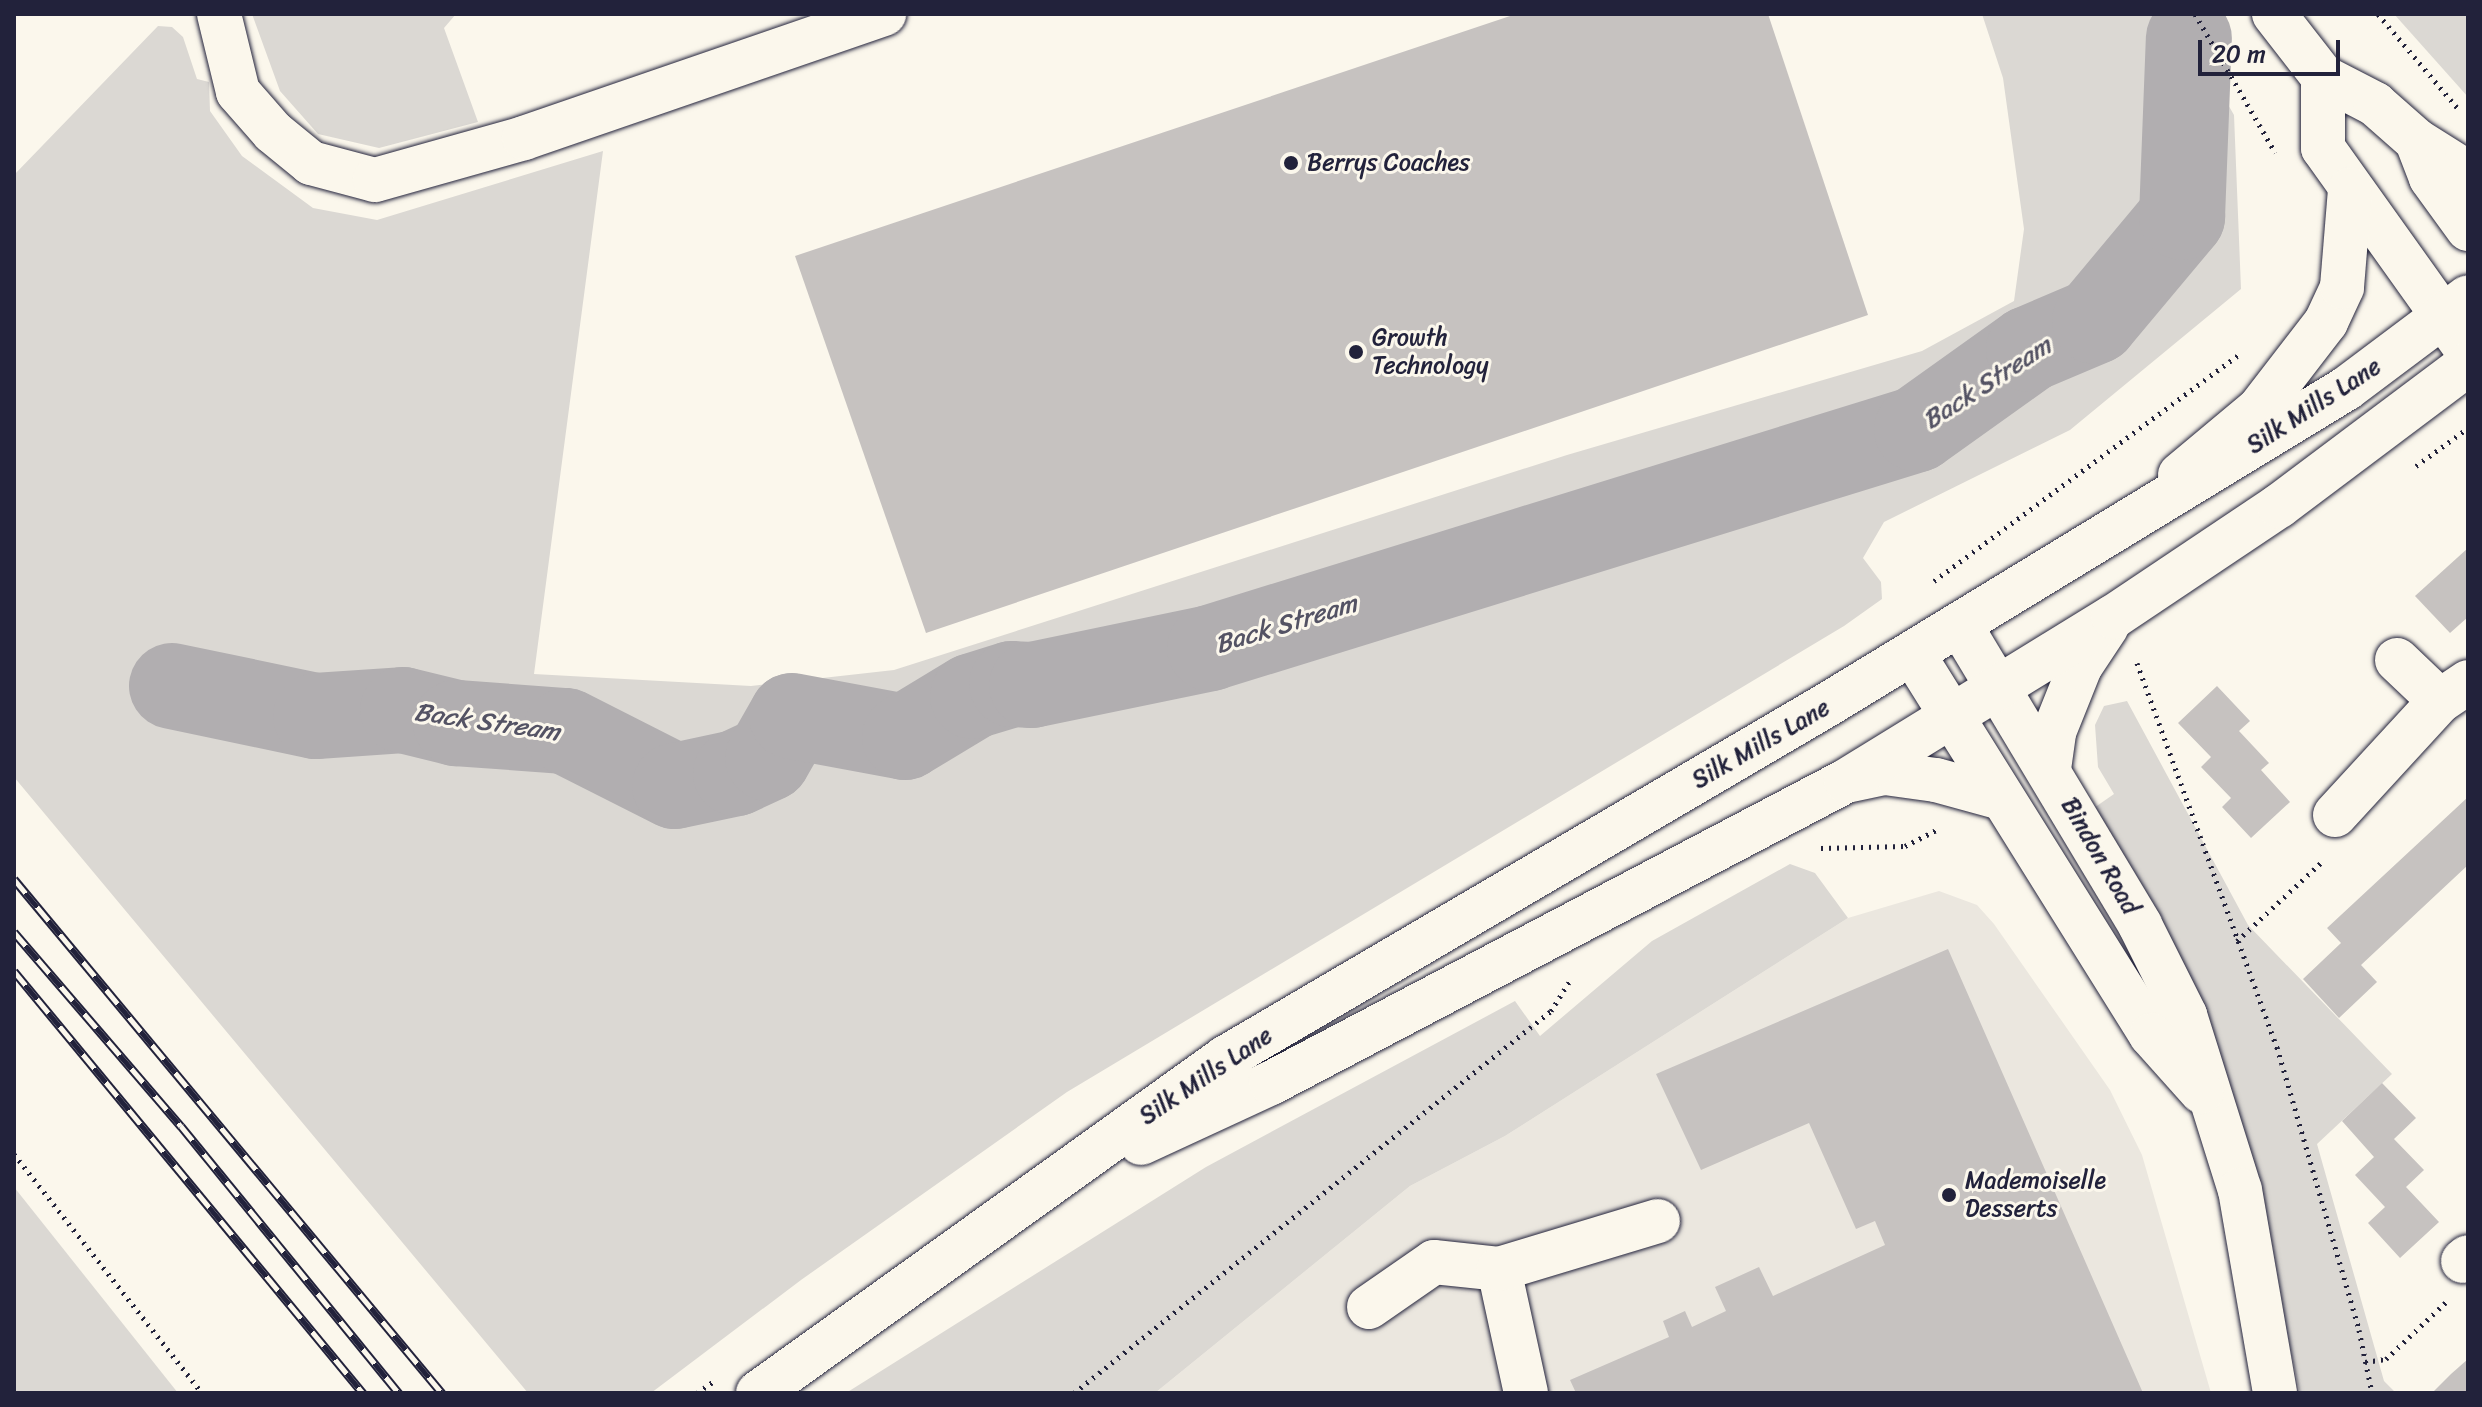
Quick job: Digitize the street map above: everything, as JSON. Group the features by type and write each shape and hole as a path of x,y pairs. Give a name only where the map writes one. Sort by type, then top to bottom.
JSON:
{"main road":[{"path":"219,14 238,92 273,132 311,163 375,180 524,138 884,14"},
{"path":"2274,14 2323,77 2375,104 2417,141 2468,173"},
{"path":"2323,77 2323,148 2350,189 2455,307 2468,351"},
{"path":"2417,141 2431,178 2468,229"},
{"path":"2109,534 2259,409 2326,322 2342,287 2350,189"},
{"name":"Silk Mills Lane","path":"758,1393 1225,1058 1913,654 2347,388 2455,307"},
{"name":"Silk Mills Lane","path":"1051,1185 1271,1083 1567,931 1846,781 1998,688 2122,632 2279,506 2468,364"},
{"name":"Bindon Road","path":"1960,625 2140,925 2185,1015 2240,1190 2275,1393"},
{"path":"2049,769 2054,732 2080,667 2122,632"},
{"name":"Bindon Road","path":"1913,654 2151,1035 2211,1101"},
{"path":"2335,815 2454,691 2397,660"},
{"path":"1846,781 1885,773 1936,780 2002,798"},
{"path":"1369,1307 1434,1262 1499,1269 1658,1221"},
{"path":"1499,1269 1526,1393"}],"path":[{"path":"2195,14 2269,142"},
{"path":"2378,14 2468,119"},
{"path":"1922,590 2249,347"},
{"path":"2405,474 2468,428"},
{"path":"2122,632 2277,1047 2372,1393"},
{"path":"1807,849 1905,846 2002,798"},
{"path":"2237,941 2325,859 2335,815"},
{"path":"1074,1393 1551,1011 1572,977 1567,931"},
{"path":"14,1154 202,1393"},
{"path":"2365,1362 2386,1359 2463,1269"}],"shaded area":[{"path":"252,14 456,14 444,28 478,122 379,148 318,134 280,91"},
{"path":"1982,14 2176,14 2234,115 2241,289 2070,430 1884,522 1863,558 1881,582 1882,599 1844,626 1067,1092 801,1280 651,1393 528,1393 14,777 14,175 158,26 172,27 183,37 197,79 209,82 210,111 242,156 313,208 377,220 603,151 534,674 751,686 894,670 1567,455 1922,351 2014,301 2024,229 2003,78"},
{"path":"2394,14 2468,14 2468,97"},
{"path":"2127,701 2248,925 2392,1074 2317,1144 2384,1381 2396,1393 2300,1393 2254,1183 2091,810 2114,794 2098,767 2095,725 2104,706"},
{"path":"1790,864 1815,873 1848,918 1505,1136 1410,1186 1155,1393 846,1393 1206,1167 1515,1001 1540,1036 1652,941"},
{"path":"1939,891 1977,905 1994,924 2110,1090 2142,1155 2211,1393 1155,1393 1410,1186 1505,1136 1848,918"},
{"path":"14,1187 178,1393 14,1393"}],"building":[{"name":"Growth Technology","path":"1516,14 1768,14 1868,315 926,633 795,256"},
{"path":"2468,548 2468,617 2450,633 2415,596"},
{"path":"2217,686 2250,721 2239,731 2269,763 2261,770 2290,802 2251,838 2222,807 2231,798 2201,767 2211,757 2178,723"},
{"path":"2468,797 2468,865 2361,965 2377,982 2339,1018 2303,979 2341,943 2327,928"},
{"name":"Mademoiselle Desserts","path":"1948,949 2143,1393 1576,1393 1570,1380 1669,1337 1663,1321 1685,1311 1692,1327 1726,1311 1715,1287 1759,1267 1773,1296 1885,1245 1875,1221 1856,1229 1809,1123 1701,1170 1656,1074"},
{"path":"2382,1083 2416,1118 2394,1139 2424,1170 2406,1187 2439,1222 2400,1258 2368,1223 2385,1207 2355,1175 2374,1157 2342,1121"},
{"path":"2468,1359 2468,1393 2432,1393 2451,1374"}],"waterway":[{"name":"Back Stream","path":"172,686 316,716 403,710 456,723 566,731 675,786 736,773 768,758 792,716 905,737 973,696 1012,684 1032,685 1210,648 1917,429 2029,349 2095,321 2182,217 2189,38"}],"railway":[{"path":"14,879 442,1393"},
{"path":"14,932 181,1126 399,1393"},
{"path":"14,971 363,1393"}],"place":[{"name":"Berrys Coaches","path":"1291,163"},
{"name":"Growth Technology","path":"1356,352"},
{"name":"Mademoiselle Desserts","path":"1949,1195"}]}
